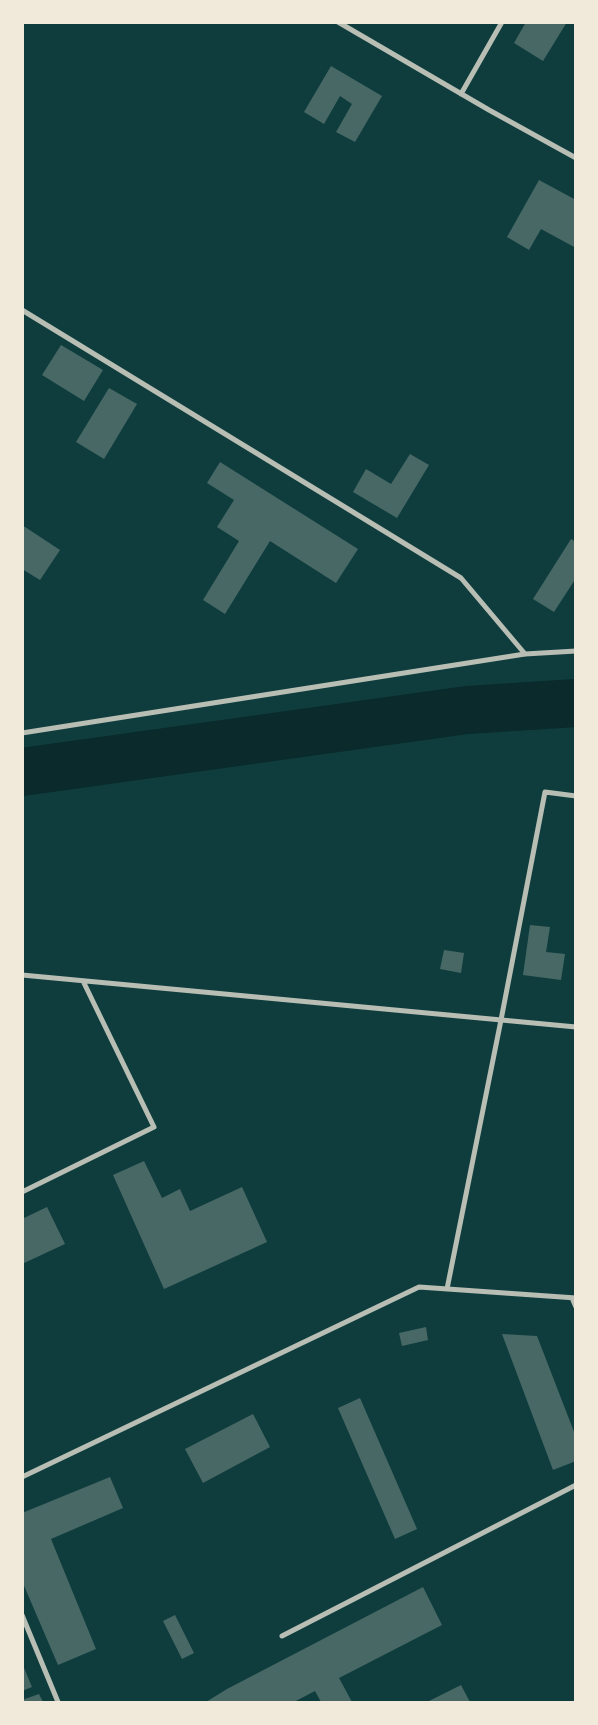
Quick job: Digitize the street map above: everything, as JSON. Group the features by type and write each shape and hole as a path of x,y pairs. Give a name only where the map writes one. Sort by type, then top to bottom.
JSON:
{"street":[{"path":"338,22 576,158"},
{"path":"461,94 502,22"},
{"path":"22,310 461,578 526,654"},
{"path":"22,733 526,654 576,651"},
{"path":"447,1289 544,792 576,796"},
{"path":"22,976 576,1027"},
{"path":"22,1192 154,1127 83,981"},
{"path":"22,1478 419,1287 574,1298 576,1307"},
{"path":"282,1636 576,1484"},
{"path":"22,1615 58,1702"}],"building":[{"path":"526,22 567,22 543,61 514,43"},
{"path":"331,66 382,96 355,142 336,132 352,104 340,96 324,124 304,112"},
{"path":"539,180 576,200 576,248 541,229 529,250 507,237"},
{"path":"61,345 103,370 84,401 42,375"},
{"path":"109,388 137,404 104,459 76,442"},
{"path":"410,454 429,465 397,518 353,492 366,469 391,484"},
{"path":"220,462 358,549 336,583 270,541 225,614 203,600 239,541 217,527 234,500 207,483"},
{"path":"22,525 60,550 40,580 22,569"},
{"path":"571,539 576,542 576,578 554,612 533,599"},
{"path":"530,925 550,927 546,952 565,954 561,980 523,975"},
{"path":"444,950 464,953 461,973 440,969"},
{"path":"144,1161 162,1198 180,1189 190,1211 242,1187 267,1242 164,1289 113,1175"},
{"path":"47,1207 65,1244 22,1264 22,1219"},
{"path":"426,1327 428,1340 402,1346 399,1333"},
{"path":"502,1334 537,1336 576,1437 576,1461 553,1470"},
{"path":"360,1398 417,1529 395,1539 338,1408"},
{"path":"253,1414 270,1447 203,1483 185,1449"},
{"path":"110,1477 123,1508 51,1539 96,1649 58,1665 22,1581 22,1513"},
{"path":"423,1587 442,1625 339,1678 352,1702 321,1702 315,1691 294,1702 206,1702 227,1689"},
{"path":"175,1615 194,1653 182,1659 163,1621"},
{"path":"22,1663 32,1687 22,1691"},
{"path":"461,1685 470,1702 427,1702"},
{"path":"39,1694 43,1702 22,1702 22,1700"}],"waterway":[{"path":"22,772 467,710 576,703"}]}
